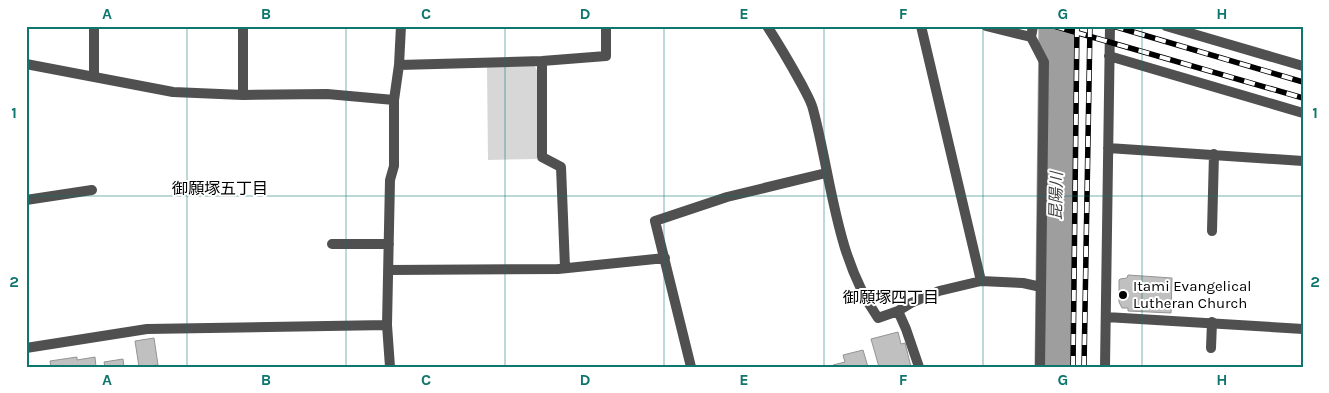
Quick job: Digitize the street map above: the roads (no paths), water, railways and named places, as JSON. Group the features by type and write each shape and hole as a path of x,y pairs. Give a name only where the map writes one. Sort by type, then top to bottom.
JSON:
{"street":[{"path":"94,26 94,77"},
{"path":"243,26 243,95"},
{"path":"390,367 387,325 390,180 394,166 394,100 399,65 401,26"},
{"path":"399,65 542,61 606,56 606,26"},
{"path":"767,26 785,53 813,107 826,173 848,262 866,301 878,318 898,311 938,291 981,281 1023,283 1041,287"},
{"path":"921,26 981,281"},
{"path":"986,26 1031,37"},
{"path":"1033,26 1031,37 1044,62 1040,367"},
{"path":"1105,367 1110,26"},
{"path":"1166,26 1303,66"},
{"path":"1109,56 1303,113"},
{"path":"542,61 542,157 561,167 565,268"},
{"path":"26,64 173,92 243,95 327,94 394,100"},
{"path":"1108,148 1303,160"},
{"path":"1212,231 1214,154"},
{"path":"691,367 655,221 728,196 826,173"},
{"path":"26,200 92,190"},
{"path":"332,244 389,244"},
{"path":"388,270 565,268 665,258"},
{"path":"898,311 919,367"},
{"path":"1106,317 1303,329"},
{"path":"1211,348 1212,322"},
{"path":"26,348 147,329 387,325"}],"waterway":[{"name":"昆陽川","path":"1054,367 1058,26"}],"railway":[{"path":"1054,26 1303,98"},
{"path":"1073,367 1077,26"},
{"path":"1084,367 1090,26"},
{"path":"1113,26 1303,82"}],"place":[{"name":"Itami Evangelical Lutheran Church","path":"1123,295"}],"district":[{"name":"御願塚五丁目","path":"220,188"},
{"name":"御願塚四丁目","path":"891,297"}]}
